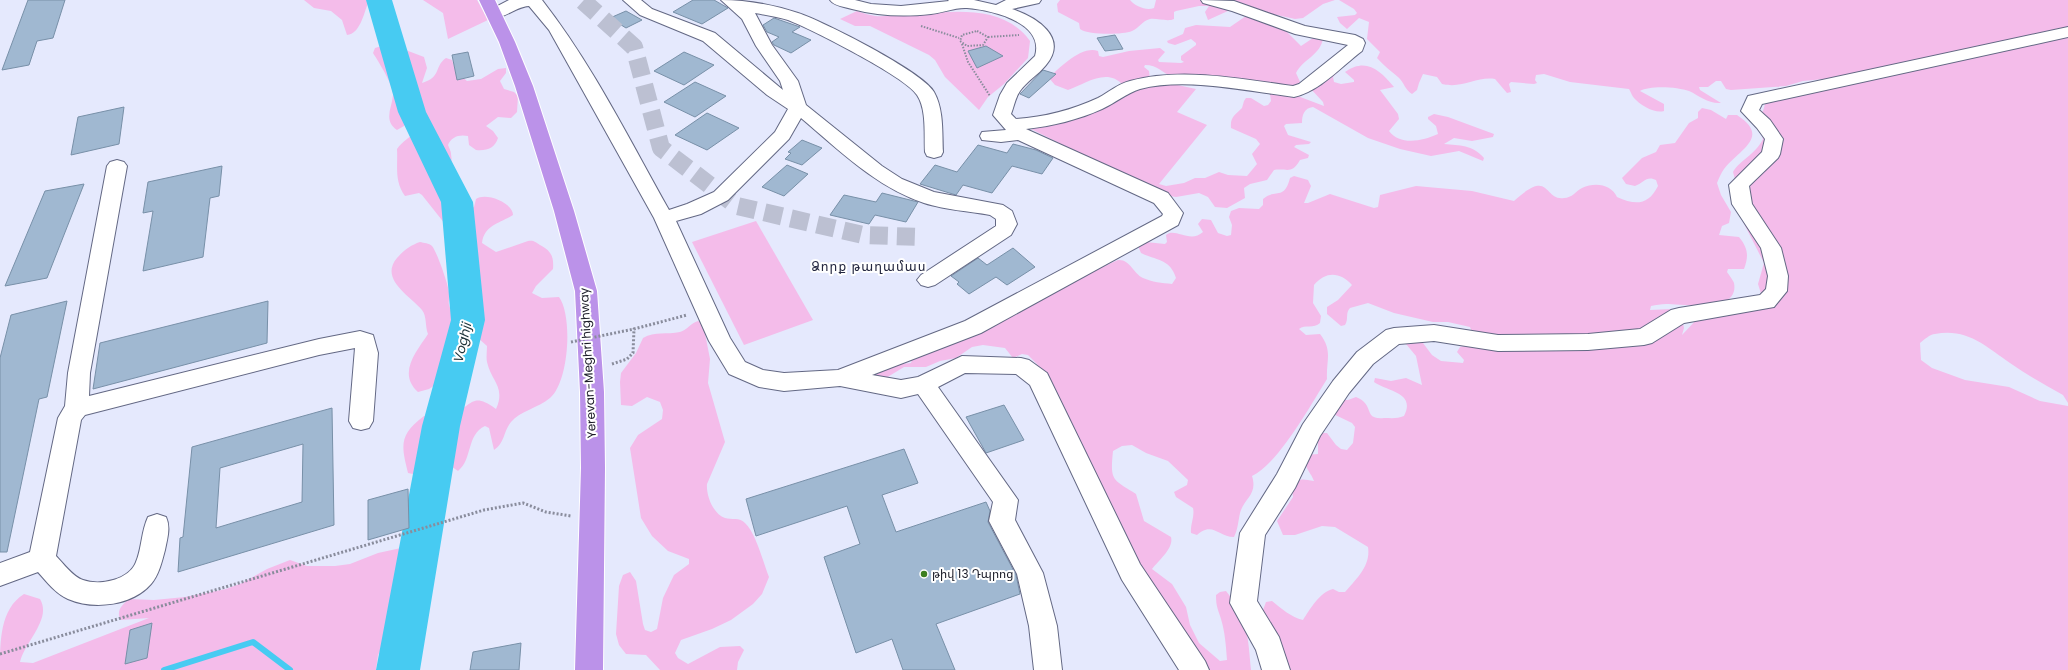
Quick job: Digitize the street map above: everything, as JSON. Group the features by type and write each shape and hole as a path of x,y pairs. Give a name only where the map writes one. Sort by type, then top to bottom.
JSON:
{"highway":[{"name":"Yerevan-Meghri highway","path":"490,7 524,86 564,211 586,291 592,392 592,516 589,670"}],"street":[{"path":"631,0 646,12 709,37 774,91 798,107 875,170 895,183 930,198 996,210 1005,216 1007,224 1004,230 928,280"},
{"path":"838,0 879,11 911,12 960,2 999,10 1024,19 1037,27 1043,35 1046,47 1044,56 1010,91 1011,125 1001,136 989,136"},
{"path":"999,10 1011,4 1033,0"},
{"path":"1011,125 1039,124 1065,117 1106,100 1122,90 1153,81 1214,83 1294,92 1305,88 1356,47 1357,43 1349,39 1286,26 1252,11 1226,3 1209,0"},
{"path":"490,7 530,1 536,3 556,29 586,79 664,218 720,341 737,368 759,378 784,382 840,378 901,388 923,384 962,364 1021,366 1039,379 1131,572 1195,670"},
{"path":"664,218 694,209 721,196 782,135 798,107 789,81 764,46 749,16 733,3"},
{"path":"733,3 782,13 803,20 895,70 919,85 926,93 933,119 934,152"},
{"path":"1276,670 1269,646 1243,603 1253,533 1286,480 1311,431 1341,388 1365,358 1394,336 1434,333 1498,343 1588,342 1644,337 1679,316 1766,302 1776,292 1778,276 1771,248 1742,204 1739,185 1771,154 1774,139 1764,124 1750,111 1754,100 2068,32"},
{"path":"840,378 973,327 1171,220 1173,213 1161,198 1011,125"},
{"path":"42,560 70,418 77,408 79,373 117,166"},
{"path":"77,408 319,347 360,339 365,341 367,353 361,421"},
{"path":"923,384 1006,500 1002,521 1030,574 1043,626 1048,670"},
{"path":"42,560 75,590 95,593 114,591 129,586 139,579 147,568 157,525"},
{"path":"0,575 42,560"}],"path":[{"path":"911,12 911,18 915,24 959,38 968,62 1011,125"},
{"path":"959,38 971,31 982,33 988,37 1043,35"},
{"path":"962,44 967,46 979,46 987,42 988,37"},
{"path":"571,342 634,329 707,310"},
{"path":"610,368 612,363 627,359 633,353 634,329"},
{"path":"0,654 484,510 523,502 546,512 566,516 592,516"}],"shaded area":[{"path":"304,0 368,0 368,3 358,27 351,34 347,35 342,20 331,11 314,8"},
{"path":"423,0 477,0 488,20 448,39 443,13"},
{"path":"1060,0 1130,0 1138,6 1151,9 1154,8 1156,0 1335,0 1323,4 1303,18 1295,19 1270,15 1301,46 1313,38 1323,38 1319,49 1299,68 1296,73 1301,84 1295,95 1324,106 1323,102 1310,88 1342,67 1333,77 1334,82 1341,84 1354,82 1354,80 1345,72 1360,66 1366,66 1378,71 1394,87 1380,90 1398,114 1399,119 1389,131 1399,139 1412,141 1426,139 1438,134 1436,126 1428,119 1428,117 1434,114 1448,117 1494,134 1493,137 1472,141 1454,138 1444,144 1461,146 1475,150 1484,158 1483,161 1459,151 1431,156 1400,149 1368,138 1313,107 1304,112 1302,123 1286,124 1284,126 1288,135 1311,142 1309,144 1296,145 1294,147 1309,155 1308,158 1300,160 1292,169 1274,170 1267,180 1250,184 1244,188 1245,198 1227,208 1215,207 1208,197 1199,193 1176,197 1163,195 1031,129 1048,125 1123,85 1110,77 1103,77 1096,78 1068,90 1055,85 1049,78 1071,58 1085,51 1092,50 1098,51 1099,56 1103,57 1129,51 1160,48 1165,52 1158,60 1159,62 1181,63 1184,62 1181,60 1181,56 1196,45 1196,43 1191,39 1175,45 1168,43 1167,41 1183,34 1185,28 1196,25 1230,27 1246,16 1230,10 1208,20 1205,12 1209,6 1199,6 1174,12 1174,19 1172,20 1147,20 1132,31 1113,34 1097,33 1080,29 1079,23 1058,12 1057,4","holes":["1145,65 1149,65 1173,77 1265,89 1270,94 1271,101 1268,105 1264,106 1251,98 1246,98 1242,108 1231,121 1231,128 1256,139 1260,144 1252,154 1257,164 1247,176 1228,175 1219,172 1205,178 1195,178 1184,183 1166,186 1159,184 1207,125 1177,112 1196,89 1150,79 1149,71 1144,67"]},
{"path":"1339,0 2068,0 2068,403 2063,395 2023,372 1984,345 1967,336 1947,333 1933,334 1920,343 1921,360 1932,368 1965,380 2009,387 2040,401 2068,406 2068,670 1273,670 1260,618 1266,602 1272,601 1291,615 1303,620 1320,597 1328,591 1333,589 1339,592 1345,592 1362,572 1367,560 1368,547 1335,527 1322,526 1295,535 1283,535 1277,521 1293,497 1292,488 1297,482 1304,479 1314,481 1306,466 1305,459 1306,455 1318,454 1318,440 1321,433 1327,433 1341,449 1347,450 1353,443 1355,427 1352,423 1327,411 1342,400 1348,400 1356,397 1366,404 1373,417 1399,418 1404,416 1407,408 1403,397 1374,382 1375,378 1391,381 1406,378 1422,385 1416,356 1401,338 1403,335 1423,343 1432,355 1441,361 1463,363 1464,360 1457,352 1460,347 1468,345 1472,332 1470,327 1448,322 1433,322 1394,313 1368,303 1350,308 1345,325 1341,326 1327,314 1327,307 1338,300 1352,285 1343,278 1328,275 1323,277 1314,285 1313,303 1321,316 1320,323 1315,326 1299,329 1306,335 1320,334 1324,340 1328,351 1327,379 1283,447 1273,459 1252,476 1252,492 1240,513 1234,537 1224,535 1212,529 1207,529 1197,535 1191,533 1193,508 1176,497 1174,492 1187,485 1188,480 1168,461 1146,453 1132,445 1122,446 1113,451 1112,468 1114,478 1117,482 1136,494 1144,521 1171,537 1168,550 1152,569 1172,584 1186,607 1190,625 1199,643 1220,661 1227,660 1226,644 1216,602 1216,595 1220,592 1226,591 1239,610 1243,619 1248,638 1251,670 1193,670 1037,364 1028,355 1022,354 1013,358 1005,348 983,345 972,347 956,358 940,361 926,367 904,367 886,378 874,376 885,367 911,363 914,351 1118,260 1122,260 1129,264 1143,278 1172,284 1176,278 1170,267 1163,261 1141,253 1138,246 1146,242 1165,244 1167,242 1166,235 1170,233 1188,236 1198,235 1203,232 1198,224 1202,219 1211,220 1218,233 1227,236 1231,235 1232,225 1229,217 1231,211 1239,208 1259,209 1263,205 1263,199 1272,194 1282,192 1288,185 1290,178 1294,176 1308,180 1311,186 1304,203 1308,203 1330,194 1374,208 1378,207 1380,195 1416,186 1472,191 1514,201 1526,191 1534,187 1541,186 1557,198 1567,198 1582,188 1592,185 1602,185 1607,187 1611,189 1617,197 1624,200 1640,202 1650,197 1654,193 1658,186 1656,180 1650,178 1635,186 1626,184 1622,178 1642,158 1656,152 1660,145 1675,143 1689,123 1698,118 1698,112 1702,108 1711,110 1726,119 1728,115 1737,115 1747,123 1752,130 1752,136 1749,143 1724,169 1717,183 1721,195 1731,212 1729,223 1722,226 1719,235 1739,237 1747,252 1746,264 1744,269 1728,269 1727,272 1734,283 1733,293 1728,299 1720,303 1697,306 1660,304 1651,306 1650,310 1671,309 1681,315 1684,328 1682,335 1697,319 1764,303 1758,284 1764,263 1735,206 1736,183 1733,172 1760,145 1763,139 1756,117 1763,111 1765,104 1763,102 1851,75 1851,73 1835,78 1803,81 1786,86 1731,90 1726,89 1721,81 1716,81 1708,87 1699,87 1700,90 1721,103 1708,101 1689,91 1678,88 1657,87 1640,91 1664,104 1664,111 1660,112 1652,110 1640,103 1633,97 1629,89 1570,82 1544,74 1536,75 1535,80 1537,83 1534,84 1511,82 1509,84 1511,92 1507,93 1495,79 1482,79 1463,84 1450,85 1442,84 1437,77 1423,74 1417,90 1412,94 1400,79 1377,58 1380,52 1367,39 1369,22 1359,18 1347,29 1340,23 1337,17 1355,15 1357,13 1354,9"},
{"path":"857,11 878,16 954,12 972,12 988,15 1004,20 1018,28 1030,41 1028,58 1004,84 988,97 979,110 945,77 935,60 929,55 870,26 855,26 840,19"},
{"path":"385,45 403,49 424,57 427,68 422,83 428,81 435,75 440,64 446,58 452,60 456,72 467,81 481,79 498,69 506,68 506,73 500,81 504,89 514,92 518,96 517,112 511,118 498,117 486,126 493,131 498,138 495,144 490,148 476,150 469,145 468,136 465,135 453,138 449,142 448,145 451,152 452,161 450,180 451,191 453,197 461,207 474,207 476,199 480,197 492,198 509,206 513,215 490,228 483,237 482,243 496,252 528,241 534,242 547,249 552,257 553,269 536,286 532,293 542,298 559,297 566,319 567,349 565,364 556,390 550,398 515,418 508,426 502,441 494,450 489,428 485,426 479,430 472,441 463,466 458,471 435,455 427,458 413,474 408,473 403,448 406,435 410,429 424,416 449,415 457,412 472,402 481,401 496,409 499,401 499,389 487,362 487,346 478,338 454,355 450,368 441,381 429,389 418,392 412,385 409,377 409,370 414,355 428,334 424,312 398,287 392,273 392,266 397,258 408,248 420,242 432,246 437,255 448,288 449,305 454,315 461,323 476,328 481,327 471,314 463,269 447,235 449,229 422,195 419,193 405,196 399,185 397,173 397,149 419,126 421,106 420,101 415,95 410,96 405,104 406,120 404,126 397,130 390,122 389,114 393,91 373,53 375,48"},
{"path":"756,221 813,320 744,345 692,242"},
{"path":"698,321 703,323 710,359 708,383 725,442 707,484 709,499 717,513 721,516 727,519 741,520 749,528 756,541 769,577 762,594 753,604 731,620 712,629 681,640 675,653 678,658 688,664 720,647 740,646 744,650 738,662 737,670 660,670 646,655 626,654 619,645 616,634 619,586 623,575 630,572 636,581 643,624 645,630 651,632 657,629 663,598 674,575 689,564 689,559 668,551 652,536 641,518 630,448 638,435 662,419 663,410 660,402 647,397 632,406 621,405 621,373 636,353 643,338 657,334 680,332"},
{"path":"401,548 407,550 409,554 396,602 386,623 385,641 378,655 376,670 0,670 1,637 6,617 16,600 24,594 40,599 43,607 43,614 40,622 20,662 33,663 149,618 121,620 119,617 119,611 122,605 129,599 154,600 185,597 226,589 242,583 267,569 290,560 307,566 335,566 350,564 378,553"}],"building":[{"path":"28,0 65,0 53,38 37,41 29,65 2,70"},
{"path":"693,0 714,0 728,8 702,24 673,12"},
{"path":"626,11 642,20 626,28 610,18"},
{"path":"774,18 800,27 792,32 811,40 791,53 774,45 772,42 779,37 767,32 763,25"},
{"path":"1115,35 1123,49 1105,51 1097,38"},
{"path":"986,46 1003,56 977,68 968,51"},
{"path":"468,52 474,76 457,80 452,55"},
{"path":"684,52 714,65 684,85 654,71"},
{"path":"1043,70 1056,74 1029,98 1020,94"},
{"path":"695,82 726,96 695,117 664,102"},
{"path":"124,107 119,144 71,155 78,117"},
{"path":"707,113 739,128 707,150 675,135"},
{"path":"802,140 822,148 802,165 785,159 791,153 788,152"},
{"path":"1013,144 1036,150 1053,158 1042,174 1012,166 992,193 963,185 956,195 920,184 935,165 957,172 978,145 1007,153"},
{"path":"787,165 808,174 784,196 762,187"},
{"path":"222,166 219,196 210,198 203,257 143,271 153,211 143,213 148,182"},
{"path":"84,184 47,278 5,286 45,191"},
{"path":"882,193 918,202 906,222 875,215 869,224 830,215 844,195 876,202"},
{"path":"1013,248 1035,267 1007,285 996,277 969,294 957,284 959,282 951,276 978,258 987,265"},
{"path":"67,301 47,397 39,399 7,552 0,552 0,358 11,315"},
{"path":"268,301 267,343 93,389 100,343"},
{"path":"1004,405 1024,440 986,453 966,417"},
{"path":"332,408 334,525 178,572 180,538 183,537 192,447","holes":["303,444 302,502 216,528 220,468"]},
{"name":"թիվ 13 Դպրոց","path":"904,449 918,483 882,495 896,532 986,502 990,511 988,522 1016,575 1020,594 936,624 955,670 903,670 892,639 856,653 824,557 860,544 847,506 756,536 746,499"},
{"path":"408,489 409,528 368,540 368,500"},
{"path":"152,623 147,658 125,664 130,630"},
{"path":"521,643 519,670 470,670 473,652"}],"waterway":[{"name":"Voghji","path":"379,0 412,112 457,202 468,320 441,426 398,670"},
{"path":"164,670 253,642 290,670"}],"tunnel":[{"path":"583,1 634,47 661,148 737,206 863,235 921,237"}],"place":[{"name":"թիվ 13 Դպրոց","path":"924,574"}],"district":[{"name":"Ձորք թաղամաս","path":"869,266"}]}
